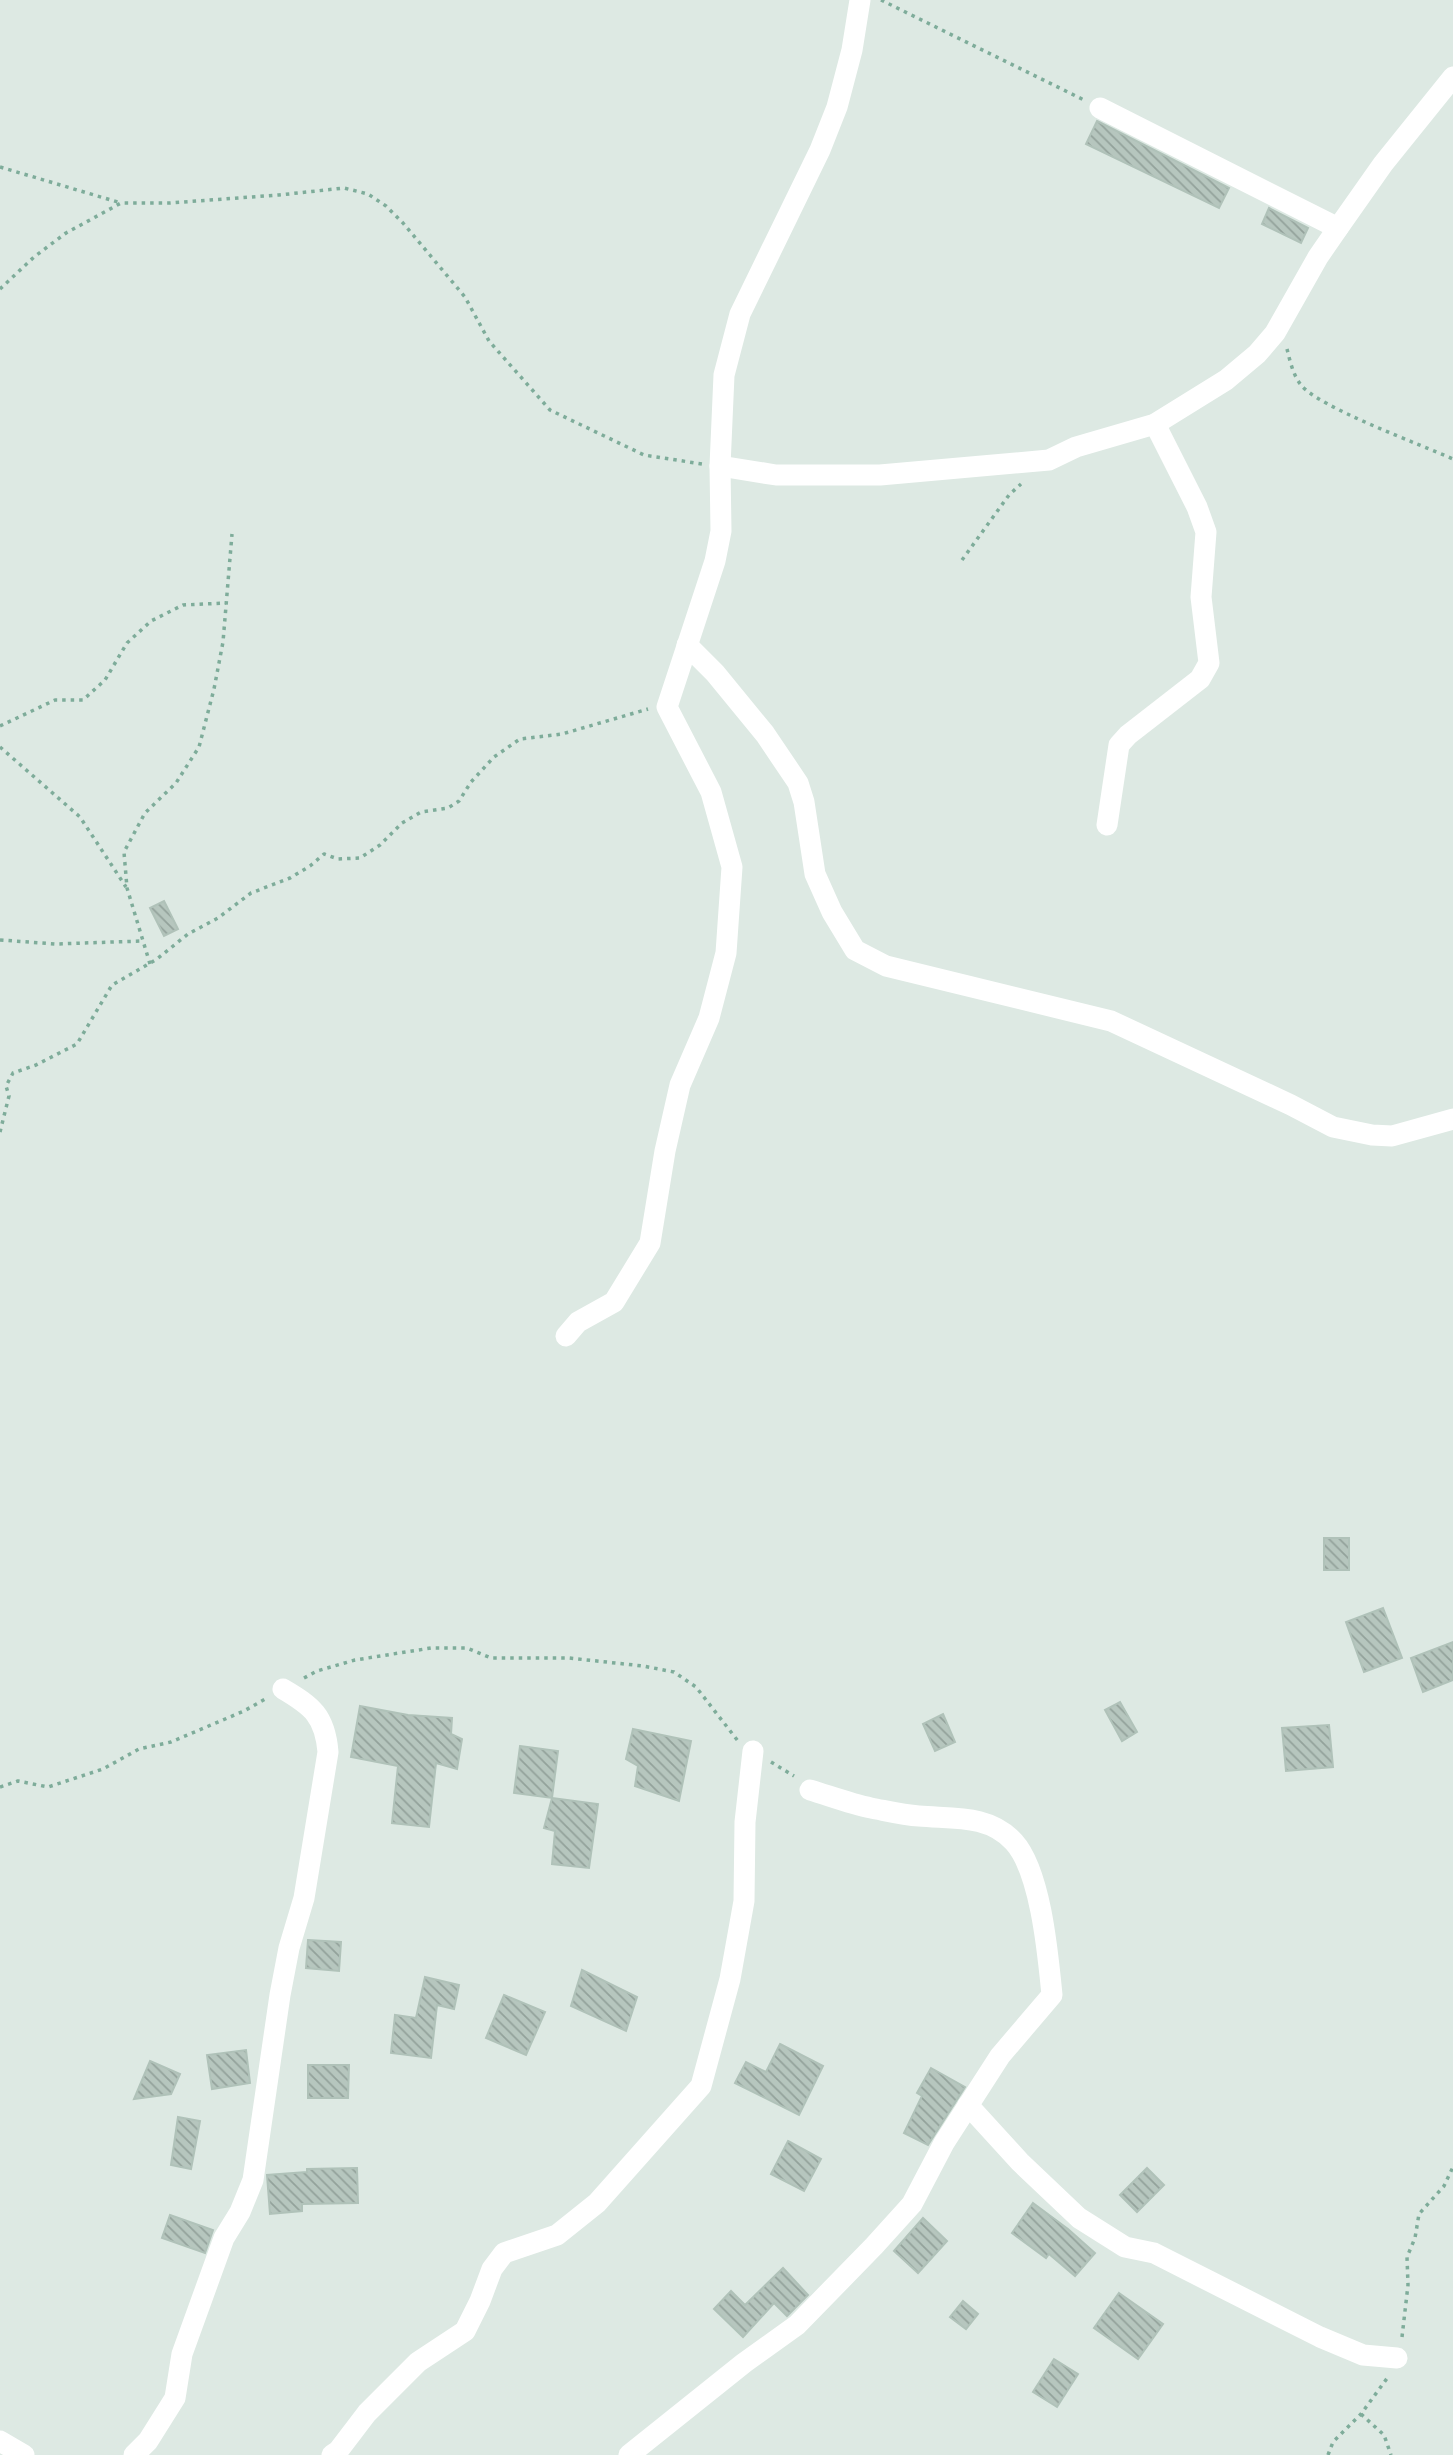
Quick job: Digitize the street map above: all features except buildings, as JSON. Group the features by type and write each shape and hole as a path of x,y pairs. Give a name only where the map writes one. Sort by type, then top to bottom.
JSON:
{"street":[{"path":"566,1336 578,1322 614,1303 650,1244 665,1151 680,1085 709,1018 726,953 732,867 711,792 667,707 715,561 719,541 724,375 740,314 820,150 837,107 852,50 860,0"},
{"path":"720,466 776,475 880,475 1049,460 1076,447 1155,424 1227,380 1257,354 1280,325 1318,257 1338,228 1392,153 1453,77"},
{"path":"1100,108 1338,228"},
{"path":"1107,825 1119,745 1200,679 1209,663 1201,597 1206,532 1197,507 1155,424"},
{"path":"687,645 715,673 765,734 798,783 804,802 816,874 832,912 855,950 886,966 1111,1021 1291,1105 1333,1128 1392,1136 1453,1119"},
{"path":"134,2455 148,2441 175,2398 186,2342 224,2238 240,2212 253,2180 279,1995 304,1898 328,1752 326,1732 309,1704 283,1689"},
{"path":"332,2455 367,2413 418,2362 465,2331 492,2269 504,2253 557,2235 597,2203 701,2086 730,1979 744,1901 745,1822 753,1751"},
{"path":"629,2455 744,2363 797,2325 912,2204 944,2143 1000,2056 1052,1995 1039,1906 1025,1857 1013,1841 995,1826 969,1818 916,1816 867,1807 810,1790"},
{"path":"968,2105 1020,2162 1079,2218 1125,2247 1154,2253 1309,2332 1363,2355 1397,2358"},
{"path":"0,2441 24,2455"}],"path":[{"path":"881,0 1100,108"},
{"path":"0,167 121,203 170,203 344,188 368,194 386,206 431,256 465,297 489,341 550,410 644,454 720,466"},
{"path":"0,289 34,257 66,233 121,203"},
{"path":"1280,325 1292,367 1302,386 1326,404 1453,458"},
{"path":"962,560 1009,495 1049,460"},
{"path":"150,964 127,888 124,852 145,813 176,783 199,747 223,642 232,534"},
{"path":"0,726 55,700 83,700 105,680 127,643 151,621 183,605 226,603"},
{"path":"0,1132 9,1096 6,1086 13,1073 36,1065 77,1044 112,985 150,964 188,934 218,918 251,893 290,878 324,854 338,859 360,858 380,845 402,823 421,812 448,808 459,801 471,782 494,757 520,739 562,734 652,708 667,707"},
{"path":"0,747 80,817 127,888"},
{"path":"0,940 56,944 142,941"},
{"path":"0,1787 18,1781 48,1787 103,1769 139,1749 171,1742 244,1711 317,1671 387,1653 431,1648 467,1648 491,1658 569,1658 643,1665 674,1672 696,1687 740,1743 802,1781 810,1790"},
{"path":"1328,2455 1333,2442 1361,2414 1394,2368 1402,2339 1408,2285 1407,2257 1415,2238 1419,2214 1444,2186 1453,2166"},
{"path":"1361,2414 1384,2435 1391,2455"}]}
